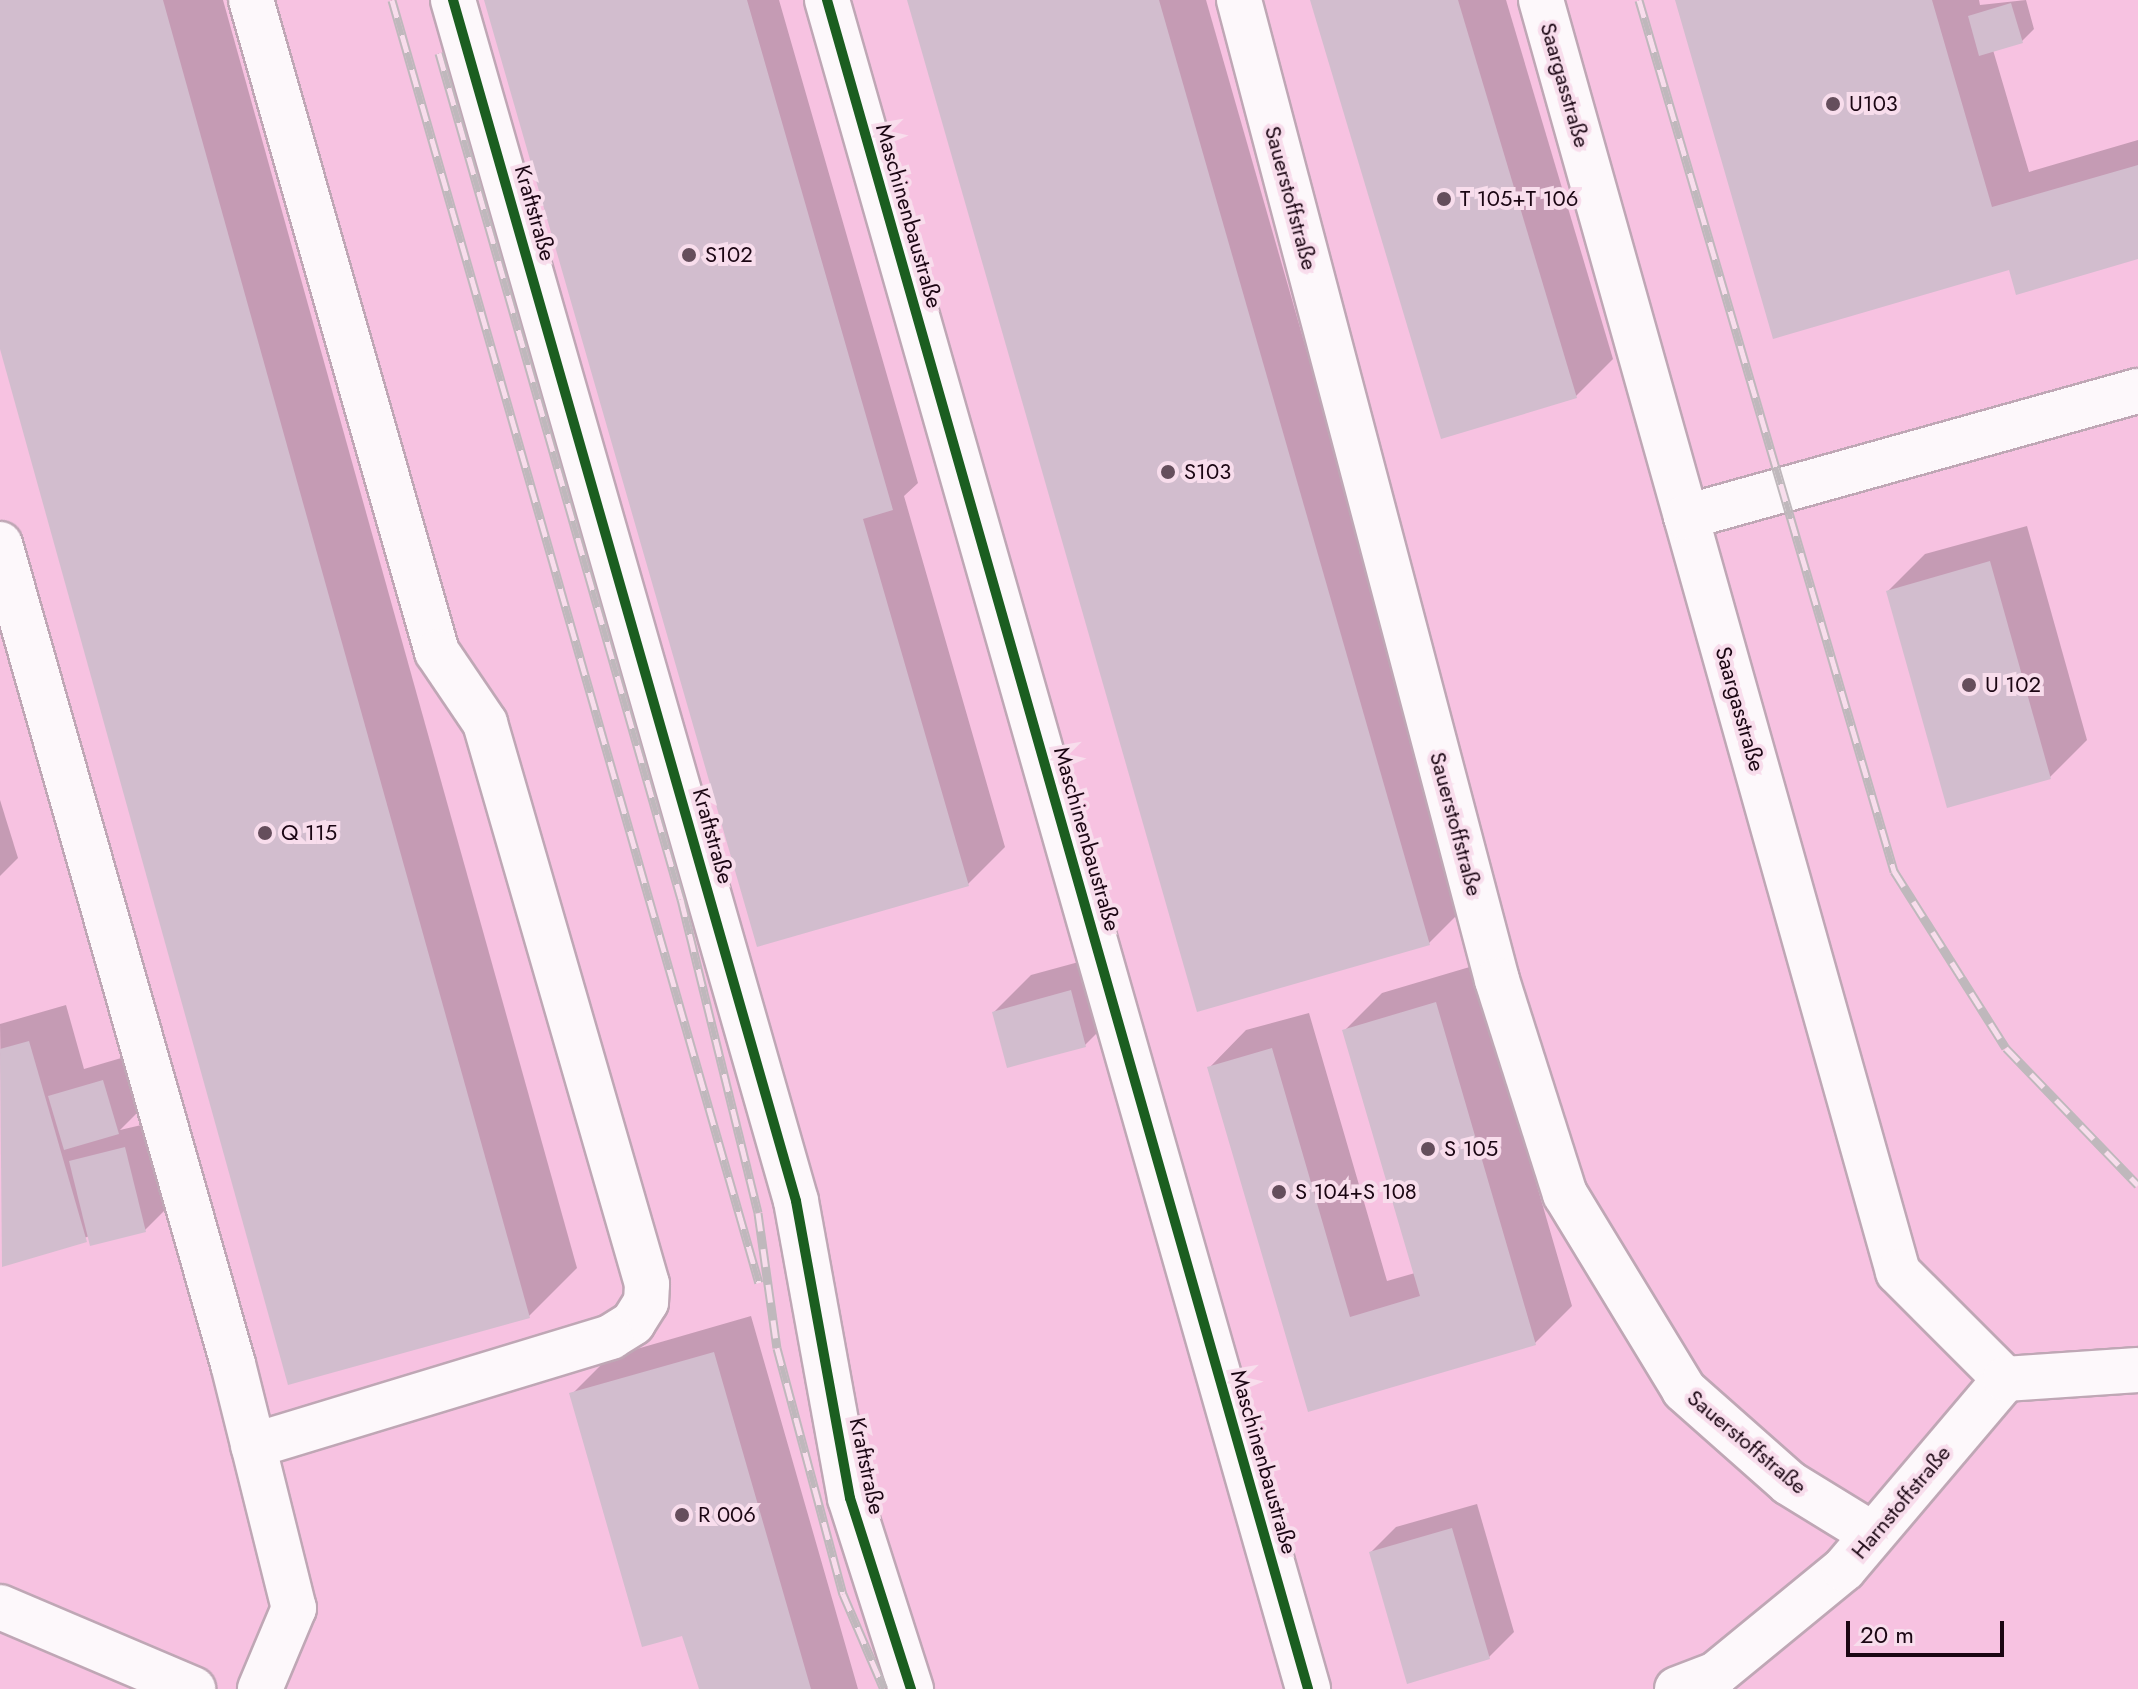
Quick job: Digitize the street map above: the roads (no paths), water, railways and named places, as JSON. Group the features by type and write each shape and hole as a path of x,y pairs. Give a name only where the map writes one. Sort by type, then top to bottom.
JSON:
{"street":[{"path":"251,0 437,652 485,723 647,1284 646,1302 633,1323 611,1337 253,1446"},
{"name":"Kraftstraße","path":"453,0 796,1201 850,1498 911,1689"},
{"name":"Maschinenbaustraße","path":"827,0 1308,1689"},
{"name":"Sauerstoffstraße","path":"1239,0 1497,980 1565,1194 1684,1390 1789,1483 1872,1534"},
{"name":"Saargasstraße","path":"1541,0 1898,1272 2005,1379"},
{"path":"1686,517 2138,391"},
{"path":"0,544 253,1446 294,1608 260,1689"},
{"path":"2005,1379 2138,1370"},
{"name":"Harnstoffstraße","path":"1677,1689 1716,1674 1844,1569 2005,1379"},
{"path":"0,1607 193,1689"}],"railway":[{"path":"392,0 759,1283"},
{"path":"1639,0 1894,871 2006,1048 2138,1185"},
{"path":"439,53 681,899 758,1213 777,1348 843,1594 884,1689"}],"place":[{"name":"U103","path":"1833,104"},
{"name":"T 105+T 106","path":"1444,199"},
{"name":"S102","path":"689,255"},
{"name":"S103","path":"1168,472"},
{"name":"U 102","path":"1969,685"},
{"name":"Q 115","path":"265,833"},
{"name":"S 105","path":"1428,1149"},
{"name":"S 104+S 108","path":"1279,1192"},
{"name":"R 006","path":"682,1515"}]}
